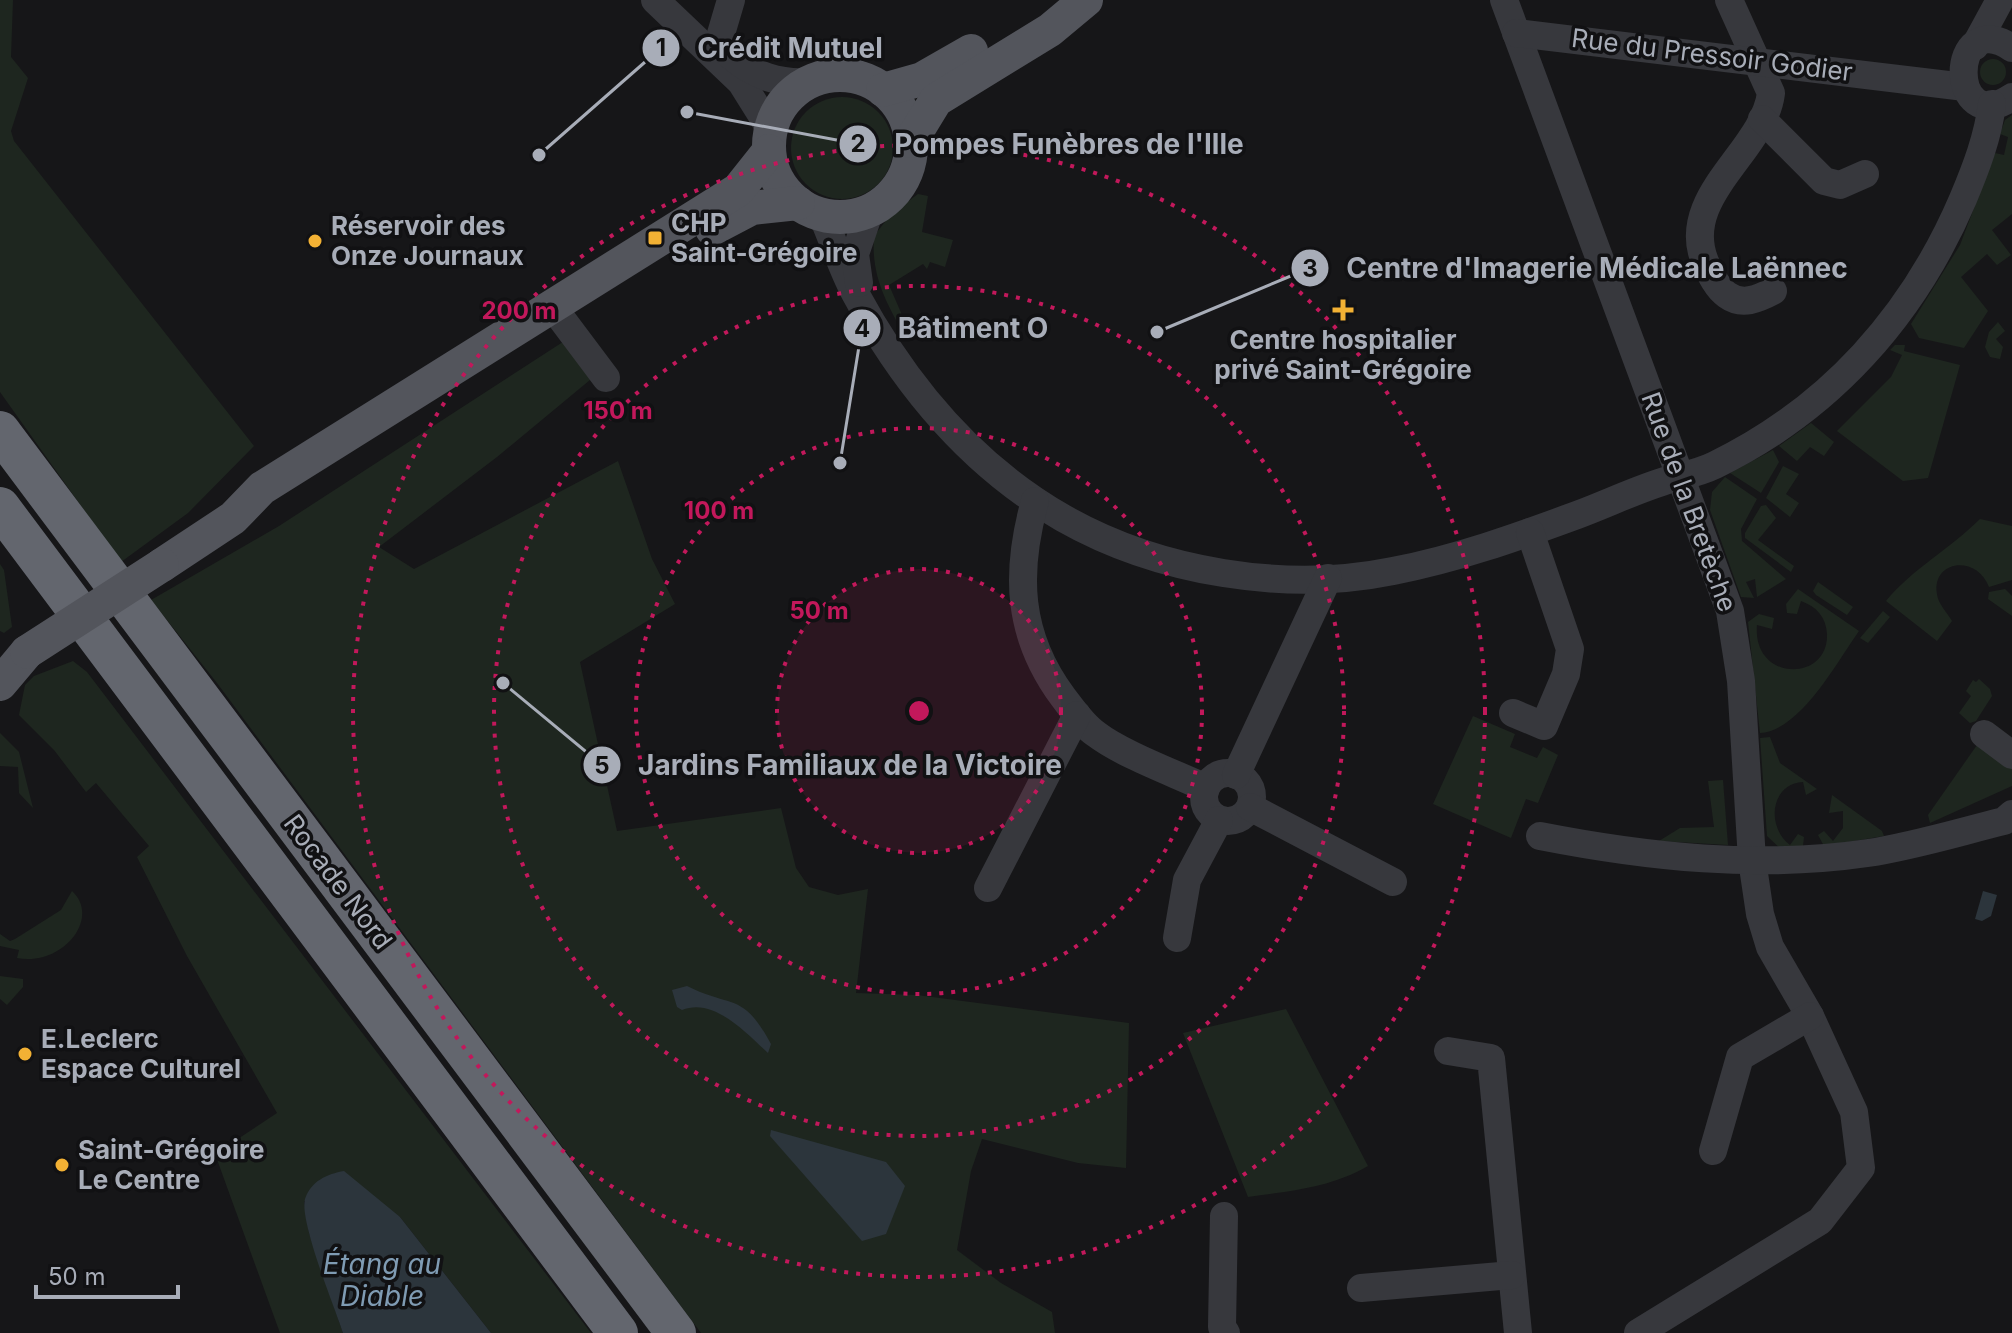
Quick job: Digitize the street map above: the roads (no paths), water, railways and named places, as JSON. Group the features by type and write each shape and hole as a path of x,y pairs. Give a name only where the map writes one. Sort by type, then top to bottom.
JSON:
{"highway":[{"name":"Rocade Nord","path":"0,431 676,1333"},
{"name":"Rocade Nord","path":"0,507 618,1333"}],"main road":[{"path":"233,518 275,502 567,324 731,217 768,205 807,208 843,217 870,210 889,197 902,180 911,141 930,105 1050,30 1080,4"},
{"path":"883,90 922,79 1043,13 1080,4"},
{"path":"0,684 13,653 162,565 233,518 262,488 738,190 770,141 781,107 810,82 848,76 883,90 902,113 911,141"},
{"path":"770,141 778,180 807,208"}],"street":[{"path":"655,0 741,82 770,141"},
{"path":"670,0 738,62 778,82 810,82"},
{"path":"718,44 731,0"},
{"name":"Rue de la Bretèche","path":"1504,0 1730,611 1741,681 1752,860 1760,914 1770,947 1810,1016 1854,1112 1861,1168 1820,1221 1638,1333"},
{"path":"1729,0 1771,93 1762,119 1710,201 1702,223 1700,247 1712,277 1728,296 1748,301 1773,291"},
{"path":"807,208 825,222 873,325 912,383 942,420 988,464 1035,501 1091,532 1163,559 1274,578 1328,578 1388,572 1433,562 1530,532 1714,466 1782,426 1830,389 1886,332 1917,287 1952,224 2007,99 1976,99 1965,87 1961,72 2000,0"},
{"path":"2010,0 2012,41"},
{"name":"Rue du Pressoir Godier","path":"1516,33 1965,87"},
{"path":"1970,52 1994,41 2012,48"},
{"name":"Rue du Pressoir Godier","path":"1908,78 1970,52"},
{"path":"1762,119 1824,181 1840,185 1865,174"},
{"path":"870,210 855,254 857,276 873,325"},
{"path":"567,324 606,378"},
{"path":"1035,501 1023,551 1021,585 1025,620 1046,674 1096,735 1206,788"},
{"path":"1513,713 1544,726 1569,666 1565,632 1530,532"},
{"path":"1236,775 1328,578"},
{"path":"988,888 1077,715"},
{"path":"1984,734 2012,755"},
{"path":"1224,774 1236,775 1247,782 1252,794 1250,807 1243,817 1232,821 1219,820 1209,813 1204,801 1206,788 1213,779 1224,774"},
{"path":"1250,807 1393,882"},
{"path":"1540,836 1631,854 1752,860 1864,853 1904,846 2004,821 2012,814"},
{"path":"1177,938 1187,880 1219,820"},
{"path":"1713,1151 1740,1057 1810,1016"},
{"path":"1448,1051 1491,1058 1518,1333"},
{"path":"1224,1216 1222,1327 1226,1333"},
{"path":"1361,1288 1512,1275"}],"water":[{"path":"1983,891 1997,895 1991,916 1982,921 1975,919"},
{"path":"687,986 744,1008 771,1044 768,1053 729,1019 706,1008 682,1010 677,1007 672,990"},
{"path":"771,1130 886,1162 905,1186 886,1234 862,1241 770,1136"},
{"name":"Étang au Diable","path":"344,1171 400,1217 491,1333 343,1333 312,1244 305,1199 315,1183"}],"place":[{"name":"Pompes Funèbres de l'Ille","path":"687,112"},
{"name":"Crédit Mutuel","path":"539,155"},
{"name":"CHP Saint-Grégoire","path":"655,238"},
{"name":"Réservoir des Onze Journaux","path":"315,241"},
{"name":"Centre hospitalier privé Saint-Grégoire","path":"1343,310"},
{"name":"Centre d'Imagerie Médicale Laënnec","path":"1157,332"},
{"name":"Bâtiment O","path":"840,463"},
{"name":"Jardins Familiaux de la Victoire","path":"503,683"},
{"name":"E.Leclerc Espace Culturel","path":"25,1054"},
{"name":"Saint-Grégoire Le Centre","path":"62,1165"}]}
